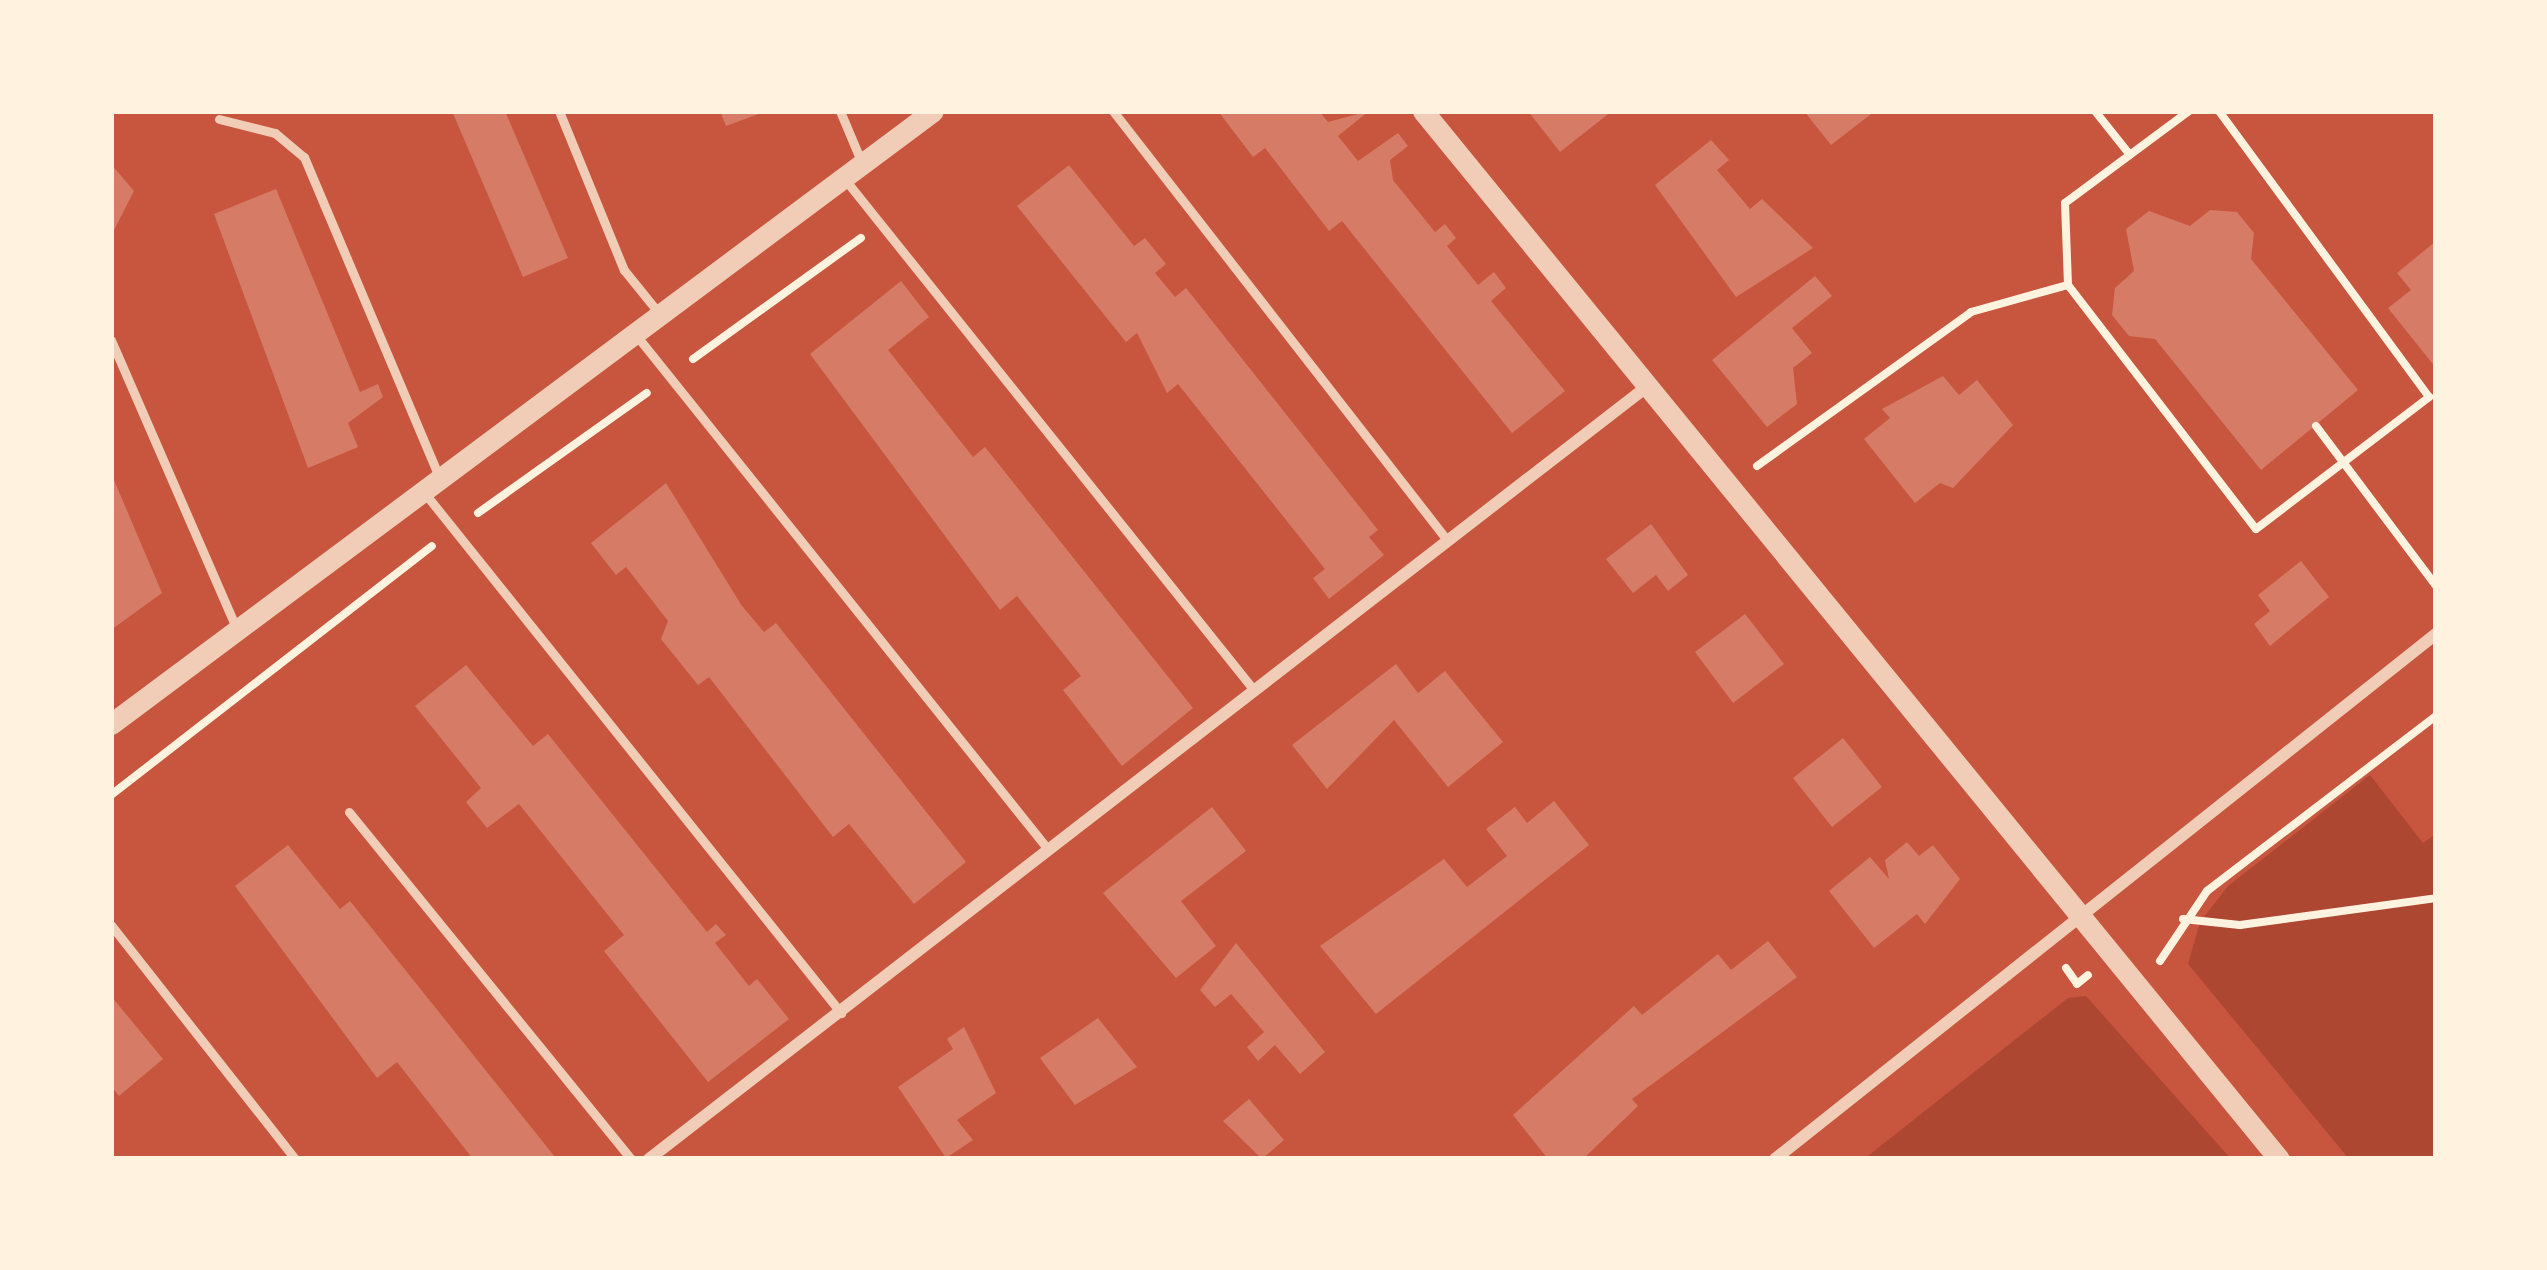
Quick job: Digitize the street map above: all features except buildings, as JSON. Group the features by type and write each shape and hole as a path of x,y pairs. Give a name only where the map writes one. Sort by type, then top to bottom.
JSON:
{"street":[{"path":"111,724 428,480 933,111"},
{"path":"1423,111 2279,1159"},
{"path":"649,1159 1650,385"},
{"path":"1775,1159 2436,634"}],"lane":[{"path":"559,111 624,270 658,312"},
{"path":"840,111 853,170 881,223 1253,689"},
{"path":"1113,111 1447,540"},
{"path":"219,119 275,133 304,157 428,480 454,530 841,1013"},
{"path":"633,330 1048,848"},
{"path":"111,340 237,628"},
{"path":"349,812 632,1159"},
{"path":"111,925 296,1159"}],"path":[{"path":"2095,111 2130,155"},
{"path":"2189,111 2065,203 2068,284 2256,529 2352,466 2429,397 2219,111"},
{"path":"111,795 454,530 881,223"},
{"path":"1769,457 1971,311 2068,284"},
{"path":"2316,426 2352,466 2436,586"},
{"path":"2047,943 2078,984 2088,975 2110,1001 2133,982 2183,919 2436,716"},
{"path":"2183,919 2240,925 2436,898"}],"shaded area":[{"path":"2370,775 2423,843 2436,834 2436,1159 2349,1159 2188,964 2200,922 2228,886"},
{"path":"2086,996 2231,1159 1864,1159 2068,998"}]}
